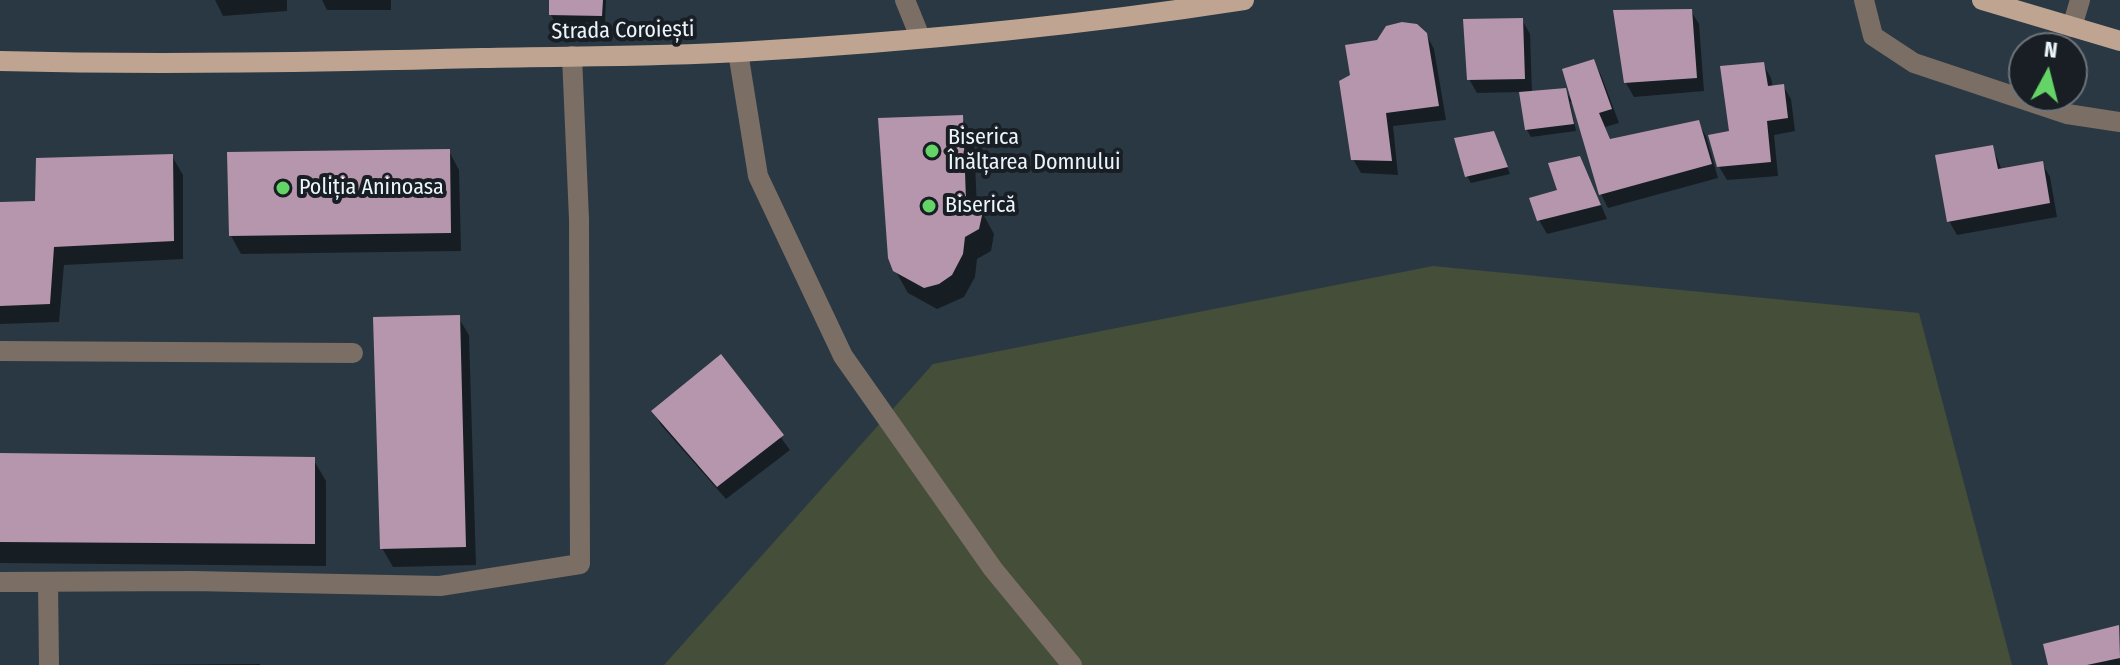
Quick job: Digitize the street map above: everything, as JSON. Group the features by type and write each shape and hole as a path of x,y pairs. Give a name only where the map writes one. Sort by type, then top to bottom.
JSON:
{"main road":[{"name":"Strada Coroiești","path":"0,61 168,63 738,52 1094,22 1244,0"},
{"path":"1982,0 2120,41"}],"street":[{"path":"905,0 920,37"},
{"path":"1864,0 1873,36 1914,63 2067,114 2120,122"},
{"path":"2072,27 2080,0"},
{"path":"738,52 758,176 843,356 993,569 1072,665"},
{"path":"0,582 192,581 440,586 580,564 579,219 572,56"},
{"path":"0,351 353,353"},
{"path":"48,582 49,665"}],"green space":[{"path":"1433,266 1919,313 2012,665 664,665 933,364"}],"building":[{"path":"549,0 603,0 602,16 549,15"},
{"path":"1692,9 1697,78 1624,83 1613,10"},
{"path":"1523,18 1525,79 1467,80 1463,19"},
{"path":"1402,22 1417,24 1427,33 1439,106 1386,113 1392,161 1351,160 1339,81 1350,75 1345,45 1377,40 1386,26"},
{"path":"1594,59 1612,109 1599,113 1610,139 1699,120 1712,164 1599,195 1562,69"},
{"path":"1764,62 1768,86 1784,84 1788,118 1767,121 1771,162 1717,167 1708,135 1729,131 1720,66"},
{"path":"1566,88 1574,124 1525,130 1519,92"},
{"name":"Biserică","path":"963,115 966,201 983,211 979,229 965,237 963,254 952,275 939,284 924,288 893,271 888,258 878,118"},
{"path":"1494,131 1508,167 1465,177 1454,138"},
{"path":"1993,145 1998,169 2043,161 2050,203 1947,222 1935,155"},
{"path":"450,149 451,233 229,236 227,152"},
{"path":"173,154 174,241 54,247 50,304 0,306 0,202 35,201 36,158"},
{"path":"1580,156 1601,205 1537,221 1529,198 1557,190 1548,163"},
{"path":"460,315 466,547 380,549 373,317"},
{"path":"721,354 784,435 717,487 651,411"},
{"path":"0,453 315,457 315,544 0,542"},
{"path":"2119,625 2120,658 2087,665 2048,665 2043,644"}],"place":[{"name":"Biserica Înălțarea Domnului","path":"932,151"},
{"name":"Poliția Aninoasa","path":"283,188"},
{"name":"Biserică","path":"929,206"}]}
